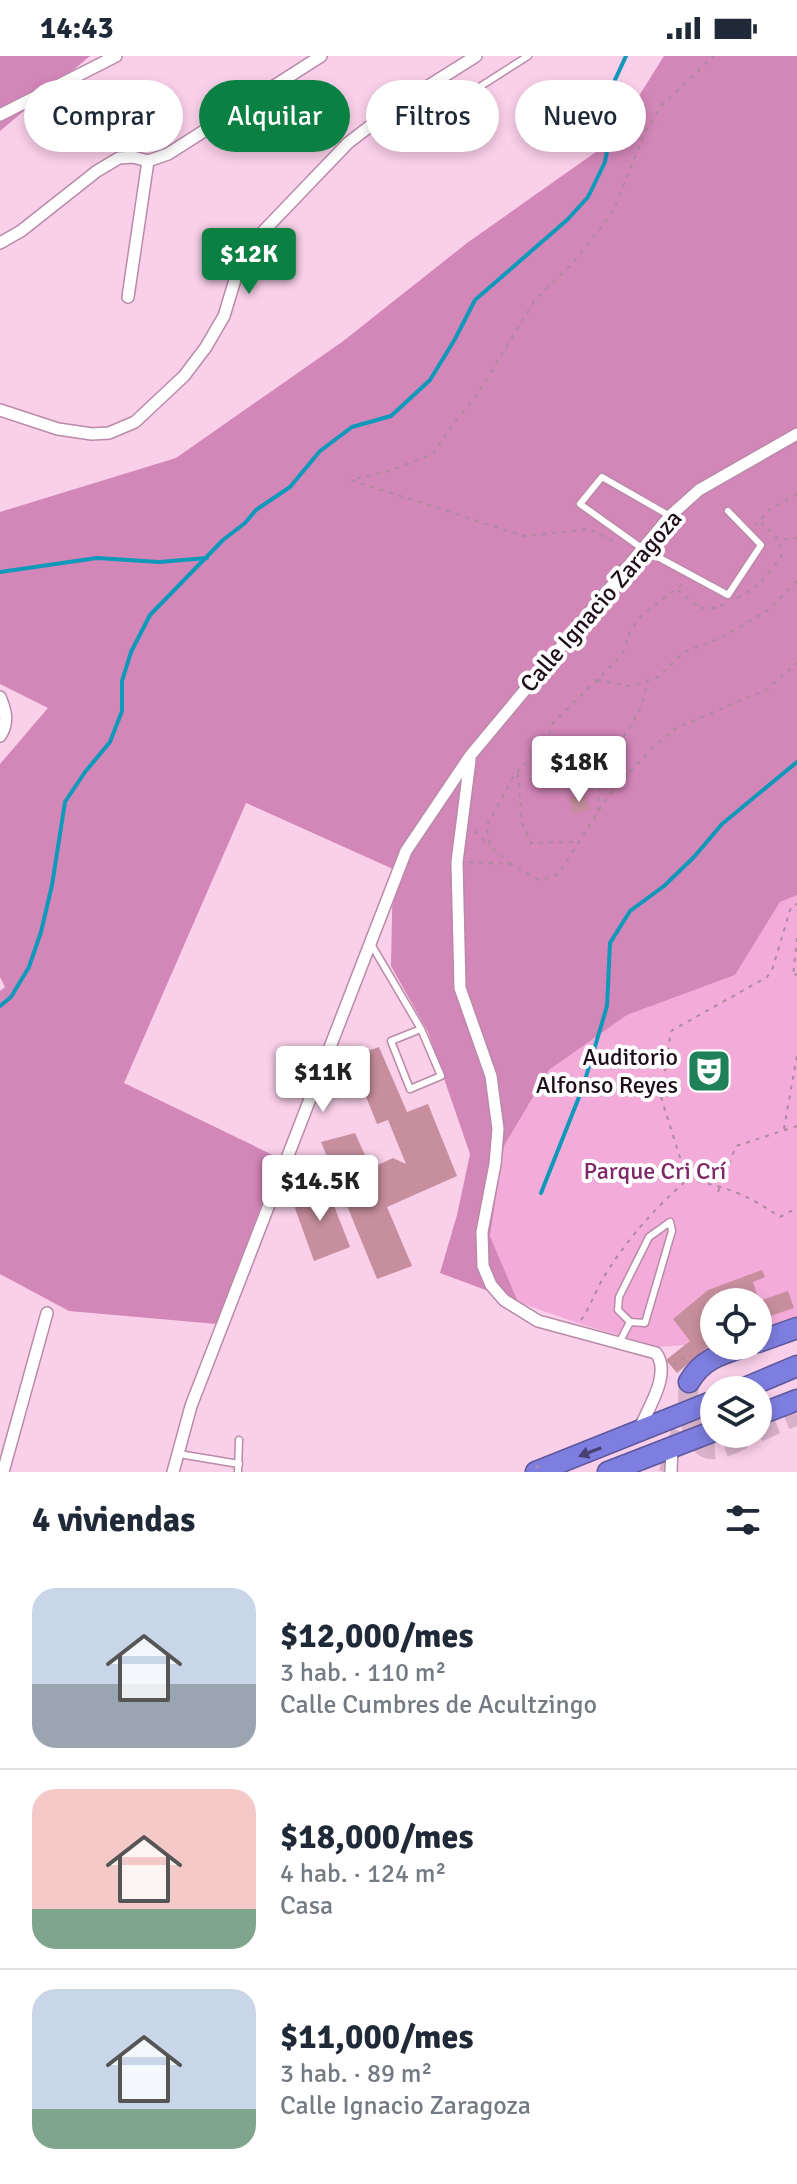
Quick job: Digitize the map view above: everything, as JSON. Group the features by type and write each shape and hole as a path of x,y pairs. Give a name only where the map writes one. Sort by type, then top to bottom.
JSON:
{"highway":[{"path":"772,1337 797,1328"},
{"path":"689,1382 707,1360"},
{"path":"772,1377 797,1366"},
{"path":"772,1410 797,1400"},
{"path":"537,1470 700,1407"},
{"path":"608,1472 700,1436"}],"street":[{"path":"0,115 116,56"},
{"path":"0,243 21,231 97,171 119,158 133,157 148,161 168,154 321,56"},
{"path":"0,410 58,429 92,434 109,433 135,422 184,376 206,347 224,316 241,260 255,240 348,143 395,107 476,56"},
{"path":"128,297 148,161"},
{"name":"Calle Ignacio Zaragoza","path":"173,1472 191,1406 406,851 470,756 670,516 699,490 797,434"},
{"path":"0,697 6,712 6,727 0,736"},
{"path":"470,756 457,862 460,988 491,1076 498,1129 495,1164 482,1232 483,1266 491,1285 504,1300 538,1321 649,1349 660,1359 663,1373 638,1433"},
{"path":"3,1472 47,1313"},
{"path":"671,1472 672,1447"}],"lane":[{"path":"490,80 528,56"},
{"path":"670,516 602,477 580,504 643,549 728,595 761,545 728,511"},
{"path":"371,943 421,1029 441,1076 410,1089 391,1041 421,1029"},
{"path":"670,1222 672,1231 645,1323 630,1322 618,1310 619,1297 649,1237 670,1222"},
{"path":"619,1343 630,1322"},
{"path":"178,1454 238,1468 239,1440"}],"path":[{"path":"614,541 589,529 524,536 351,480 389,471 433,454 475,398 535,300 573,263 614,209 645,132 662,105 714,56"},
{"path":"746,529 760,521 770,509 797,494"},
{"path":"760,521 779,540 797,538"},
{"path":"491,847 486,827 497,803 518,772 548,738 553,723 624,651 629,633 641,616 693,575"},
{"path":"596,680 631,686 658,677 684,652 721,638 768,610 797,581"},
{"path":"462,822 511,864 539,880 554,877 608,796 655,745 676,728 766,690 797,663"},
{"path":"598,812 598,787 606,763 638,717 647,680"},
{"path":"518,772 522,823 531,843 579,842"},
{"path":"457,862 511,864"},
{"path":"687,1180 661,1097 671,1031 767,977 772,970 791,907 797,904"},
{"path":"797,938 793,976 797,974"},
{"path":"784,1130 797,1055"},
{"path":"718,1192 736,1146 797,1126"},
{"path":"571,1330 584,1317 603,1278 638,1227 687,1180"},
{"path":"687,1180 721,1185 760,1203 780,1217 797,1208"}],"green space":[{"name":"Parque Cri Crí","path":"797,895 797,1317 772,1326 772,1288 700,1288 700,1344 659,1347 518,1302 490,1236 504,1146 549,1070 627,1015 735,975 780,902"}],"shaded area":[{"path":"0,56 90,56 61,80 24,80 24,111 0,131"},
{"path":"664,56 797,56 797,895 780,902 735,975 627,1015 549,1070 504,1146 490,1236 518,1302 440,1273 470,1154 428,1032 391,966 393,869 246,803 124,1083 279,1158 217,1324 69,1311 0,1274 0,991 5,987 0,977 0,764 48,708 0,684 0,512 176,458 342,342 467,243 596,152 646,152 646,85"}],"building":[{"path":"585,794 590,809 573,814 569,798"},
{"path":"379,1047 407,1112 428,1104 457,1176 387,1207 412,1266 377,1279 321,1142 355,1133 374,1175 378,1165 393,1158 406,1164 388,1120 377,1124 350,1057"},
{"path":"326,1185 350,1247 314,1261 291,1197"},
{"path":"762,1270 765,1277 753,1282 755,1288 713,1288"},
{"path":"788,1291 794,1308 772,1315 772,1297"},
{"path":"700,1297 700,1354 677,1373 666,1360 690,1341 673,1319"}],"waterway":[{"path":"0,1006 11,997 29,967 52,885 65,802 110,742 122,711 122,681 131,652 150,615 223,540 256,510 290,487 320,451 352,427 391,416 430,380 475,300 567,220 588,197 605,162 613,118 614,82 626,56"},
{"path":"0,572 97,558 159,562 207,558"},
{"path":"541,1193 583,1087 607,1006 610,943 630,911 664,886 722,824 797,762"}],"tunnel":[{"path":"689,1382 689,1413 700,1443"},
{"path":"664,1472 686,1400"},
{"path":"772,1426 797,1415"},
{"path":"708,1448 720,1448"}],"place":[{"name":"Auditorio Alfonso Reyes","path":"709,1071"}]}
